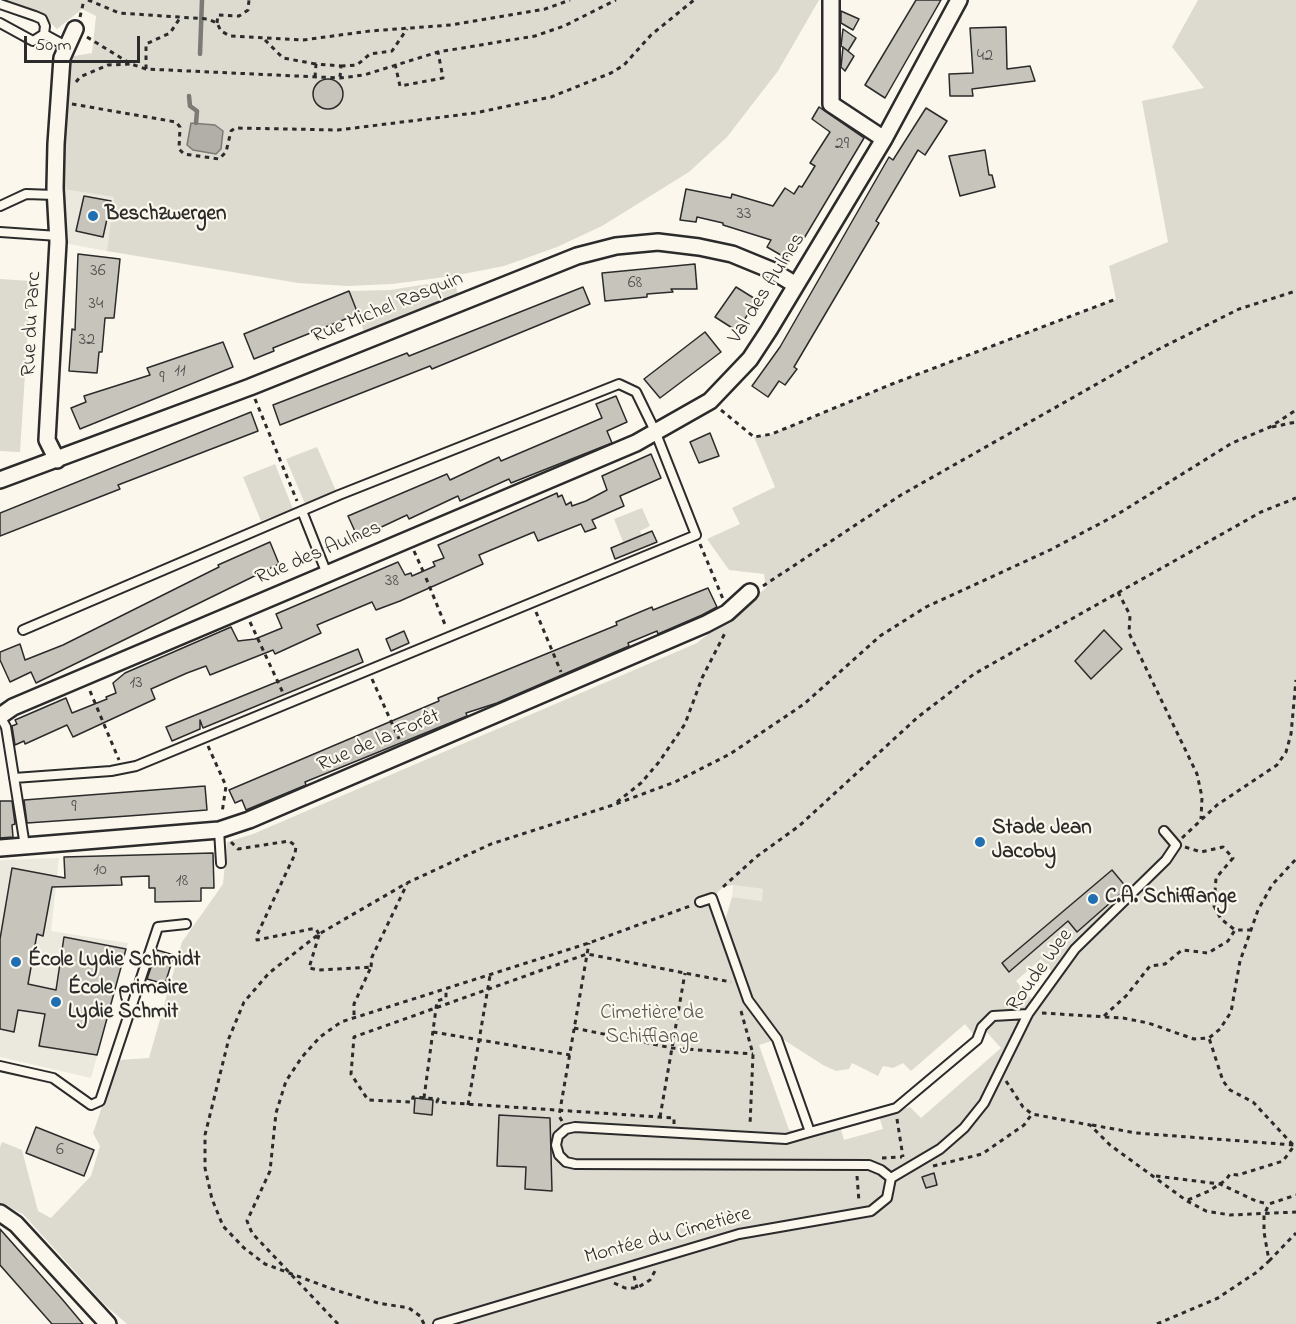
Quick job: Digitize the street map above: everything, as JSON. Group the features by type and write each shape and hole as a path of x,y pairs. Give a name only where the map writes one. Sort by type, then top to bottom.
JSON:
{"street":[{"path":"831,0 831,104 884,139"},
{"name":"Val des Aulnes","path":"655,431 676,422 710,401 750,359 884,139 959,0"},
{"name":"Rue du Parc","path":"57,460 47,440 58,236 55,192 62,58 75,29"},
{"name":"Rue Michel Rasquin","path":"0,480 250,387 577,256 616,246 658,242 732,254 771,270 796,285"},
{"name":"Rue des Aulnes","path":"0,716 13,707 636,443 655,431"},
{"name":"Rue de la Forêt","path":"0,848 219,830 249,820 567,685 727,613 750,592"},
{"path":"0,1213 16,1224 108,1324"}],"lane":[{"path":"0,4 42,20 45,27 44,34 33,41 0,23"},
{"path":"44,34 66,46"},
{"path":"0,206 26,194 55,192"},
{"path":"0,232 58,236"},
{"path":"14,778 123,770 204,739 531,601 696,535 655,431 636,392 619,384 302,511 23,630"},
{"path":"302,511 327,574"},
{"path":"0,716 6,727 26,846"},
{"path":"219,830 220,863"},
{"path":"1164,831 1176,844"},
{"name":"Roude Wee","path":"891,1178 940,1149 964,1128 984,1103 1028,1014 1075,949 1167,860 1176,844"},
{"path":"700,902 712,898 748,1000 777,1039 810,1132"},
{"path":"0,1066 53,1078 91,1105 100,1101 158,927 186,924"},
{"path":"891,1178 881,1170 868,1165 575,1164 566,1162 559,1155 556,1146 558,1136 566,1129 575,1127 786,1139 896,1108 977,1040 982,1027 993,1016 1028,1014"},
{"name":"Montée du Cimetière","path":"438,1324 739,1234 871,1211 887,1198 891,1178"}],"path":[{"path":"88,0 119,13 208,19 217,22"},
{"path":"249,0 248,9 239,16 218,15 217,22 221,31 230,36 265,40 303,40 370,30 451,25 544,9 570,0"},
{"path":"75,29 131,64 146,69 340,78 364,75 438,52 535,36 564,26 616,0"},
{"path":"59,102 176,122 180,127 179,149 184,154 219,159 226,152 231,131 235,128 338,130 475,113 551,98 611,73 624,64 651,34 694,0"},
{"path":"146,69 146,44 170,33 180,18"},
{"path":"265,40 283,58 315,64 357,65 370,54 392,51 407,28"},
{"path":"395,64 400,86 443,78 438,52"},
{"path":"59,102 80,77 108,65 131,64"},
{"path":"315,64 315,77"},
{"path":"340,78 341,66"},
{"path":"750,592 773,581 901,495 1155,351 1239,309 1296,291"},
{"path":"710,401 754,438 772,434 892,384 1116,299"},
{"path":"250,387 302,511"},
{"path":"424,1324 420,1316 409,1308 378,1303 296,1277 265,1264 243,1248 224,1226 212,1199 205,1168 205,1135 229,1038 244,1002 269,973 319,934 407,883 492,844 614,805 675,782 730,754 804,704 880,636 926,608 1050,550 1118,514 1232,443 1270,427 1296,410"},
{"path":"1270,427 1296,422"},
{"path":"723,887 756,857 799,826 918,717 974,674 1261,512 1296,498"},
{"path":"614,805 653,769 685,724 702,678 729,625 727,613 696,535"},
{"path":"409,539 423,571"},
{"path":"426,578 450,637"},
{"path":"1118,592 1130,615 1129,633 1197,774 1202,797 1201,819"},
{"path":"531,601 567,685"},
{"path":"244,609 288,704"},
{"path":"369,671 406,754"},
{"path":"84,677 123,770"},
{"path":"1250,930 1235,930 1221,919 1214,906 1216,878 1233,858 1223,847 1201,852 1176,844 1217,805 1277,765 1286,752 1296,680"},
{"path":"1290,734 1296,733"},
{"path":"204,739 226,786 219,830 238,849 289,841 296,846 295,854 257,935 257,940 316,929 319,934 309,968 318,970 371,967"},
{"path":"1028,1014 1104,1016 1148,1023 1194,1038 1209,1038 1220,1029 1231,1012 1240,961 1250,930 1272,885 1296,860"},
{"path":"355,1017 354,1004 371,967 372,957 407,883"},
{"path":"339,1324 252,1233 247,1221 270,1171 276,1113 286,1081 320,1038 341,1022 589,943 700,902"},
{"path":"1104,1016 1126,996 1150,966 1165,964 1182,950 1208,952 1218,949 1235,930"},
{"path":"566,1129 560,1112 589,943"},
{"path":"673,1131 674,1118 468,1105 413,1097 412,1102 368,1100 351,1074 354,1037 587,954 734,983 730,972"},
{"path":"660,1117 685,973"},
{"path":"468,1105 490,976"},
{"path":"424,1098 436,1001 446,998 446,989"},
{"path":"739,1003 753,1054 749,1136"},
{"path":"574,1028 672,1048 753,1054"},
{"path":"433,1032 570,1055"},
{"path":"1209,1038 1223,1081 1230,1090 1253,1102 1295,1146"},
{"path":"1000,1073 1023,1107 1032,1114 1136,1133 1295,1146"},
{"path":"896,1108 903,1157"},
{"path":"1090,1125 1110,1145 1187,1201 1206,1211 1230,1215 1296,1212"},
{"path":"1187,1201 1220,1184 1230,1174 1238,1175 1283,1161 1295,1146"},
{"path":"1155,1176 1220,1184 1256,1201 1269,1204 1296,1195"},
{"path":"1269,1204 1264,1215 1264,1232 1269,1261"},
{"path":"1157,1324 1218,1298 1257,1272 1296,1233"},
{"path":"606,1272 613,1282 625,1288 637,1288 650,1280 656,1269 656,1258"}],"shaded area":[{"path":"191,123 215,125 223,131 221,149 216,154 193,150 187,145"},
{"path":"55,188 114,197 107,251 58,242"},
{"name":"École primaire Lydie Schmit","path":"59,858 51,931 128,943 91,1078 0,1057 0,860"},
{"path":"733,885 764,889 762,901 732,897"}],"green space":[{"path":"3,0 819,0 778,71 727,137 689,172 602,226 557,247 504,266 392,284 348,286 298,283 107,251 114,197 55,188 62,58 92,53 96,16 82,9 57,29 39,12"},
{"name":"Cimetière de Schifflange","path":"1198,0 1296,0 1296,1324 127,1324 105,1305 23,1214 0,1203 0,1147 2,1142 22,1150 38,1211 51,1218 91,1176 100,1146 93,1133 118,1060 149,1058 182,942 223,884 227,842 253,834 697,643 766,588 764,574 729,570 707,539 740,524 732,508 775,487 754,437 772,434 892,384 1116,299 1109,266 1168,242 1142,101 1204,88 1172,47","holes":["733,885 763,889 762,901 732,897 723,927 712,898 723,887","1041,959 1052,972 1032,999 1016,981","965,1024 973,1034 982,1027 1001,1048 921,1118 910,1107 879,1116 883,1129 844,1140 839,1123 810,1132 789,1130 759,1045 781,1038 836,1071 849,1069 852,1063 878,1076 883,1066 893,1068 903,1063 911,1071"]},
{"path":"0,279 31,281 20,452 0,451"},
{"path":"454,280 458,295 364,332 349,291 390,290"},
{"path":"317,447 336,491 305,504 286,459"},
{"path":"275,464 293,509 261,521 243,477"},
{"path":"642,508 650,526 640,531 646,546 628,554 614,519"}],"building":[{"path":"916,0 941,0 885,98 865,85"},
{"path":"841,11 859,19 853,30 841,23"},
{"path":"1006,27 1007,69 1030,66 1035,81 972,89 973,96 950,96 949,74 973,73 970,28"},
{"path":"843,29 856,38 848,51 841,46"},
{"path":"843,47 854,56 845,71 841,67"},
{"path":"328,79 334,80 342,88 342,100 334,108 328,109 322,108 314,100 313,94 314,88 322,80"},
{"path":"819,107 864,138 803,240 798,237 786,258 767,247 771,240 723,225 723,223 697,217 696,222 680,220 686,189 731,198 732,194 773,206 785,188 794,194 799,186 802,187 815,166 810,163 830,132 812,119"},
{"path":"926,108 947,121 925,155 918,150 876,221 879,223 794,367 797,369 785,385 779,381 768,397 752,386 780,347 889,157 893,160"},
{"path":"985,150 989,175 992,175 995,187 960,196 949,156"},
{"name":"Beschzwergen","path":"84,196 111,201 103,237 76,231"},
{"path":"78,254 120,259 114,318 105,318 102,352 99,352 97,373 69,371 72,329 75,330"},
{"path":"695,264 697,289 671,289 673,292 605,301 602,273"},
{"path":"583,287 590,304 432,369 430,366 280,425 273,405 407,353 409,356"},
{"path":"736,287 757,300 737,331 715,317"},
{"path":"349,291 358,314 273,348 274,351 254,359 244,334"},
{"path":"705,332 721,352 660,398 644,379"},
{"path":"223,342 233,367 80,429 71,408 86,402 84,396 150,375 147,368"},
{"path":"616,396 627,422 607,431 612,443 511,483 509,479 460,501 458,496 409,519 407,515 358,538 348,516 447,474 450,480 499,457 501,461 602,418 596,404"},
{"path":"251,412 258,431 118,485 120,489 0,536 0,513"},
{"path":"710,433 719,456 699,463 690,442"},
{"path":"651,454 661,478 620,496 624,506 592,520 596,528 585,532 581,524 538,541 534,532 479,555 483,564 400,601 376,610 372,602 317,625 321,633 275,654 273,650 210,675 206,666 151,689 155,699 73,737 67,725 25,744 24,741 15,745 12,726 17,724 15,720 66,698 72,713 107,699 106,697 116,693 113,683 125,673 231,627 238,641 255,639 282,628 276,614 398,562 405,575 411,573 412,576 435,566 433,562 444,558 438,545 557,493 558,497 562,495 566,505 571,502 572,506 586,501 607,490 602,476"},
{"path":"652,531 657,542 615,559 611,548"},
{"path":"270,542 279,564 36,683 31,672 10,682 0,660 0,652 20,644 25,660 63,645 219,567 218,565"},
{"path":"708,588 717,607 702,615 658,634 657,631 628,643 629,646 497,703 466,713 467,716 305,782 306,785 246,810 242,800 235,803 229,790 439,701 438,698 617,625 616,622"},
{"path":"1104,630 1122,649 1091,679 1075,661"},
{"path":"404,631 409,643 391,651 386,639"},
{"path":"358,649 363,662 203,728 200,720 200,729 172,741 166,727"},
{"path":"205,786 207,810 27,823 24,800"},
{"path":"0,801 12,801 15,824 12,825 13,837 0,838"},
{"name":"École primaire Lydie Schmit","path":"213,853 214,888 201,888 201,901 155,902 155,888 149,888 149,876 121,877 122,885 52,887 43,936 37,934 28,984 56,990 64,937 126,949 97,1055 39,1046 45,1014 18,1010 14,1032 0,1029 0,939 12,868 65,878 64,857"},
{"path":"1112,870 1127,888 1077,932 1068,921 1009,972 1002,963"},
{"path":"157,950 174,955 165,984 147,979"},
{"path":"415,1098 433,1100 432,1115 414,1113"},
{"path":"499,1115 550,1118 552,1191 525,1189 526,1167 497,1166"},
{"path":"36,1127 94,1150 84,1176 26,1153"},
{"path":"934,1173 937,1185 926,1188 922,1177"},
{"path":"0,1229 83,1324 52,1324 0,1265"}],"waterway":[{"path":"200,54 202,0"},
{"path":"189,96 190,106 197,111 196,123"}],"place":[{"name":"Beschzwergen","path":"93,216"},
{"name":"Stade Jean Jacoby","path":"980,842"},
{"name":"C.A. Schifflange","path":"1093,899"},
{"name":"École Lydie Schmidt","path":"16,962"},
{"name":"École primaire Lydie Schmit","path":"56,1002"}]}
